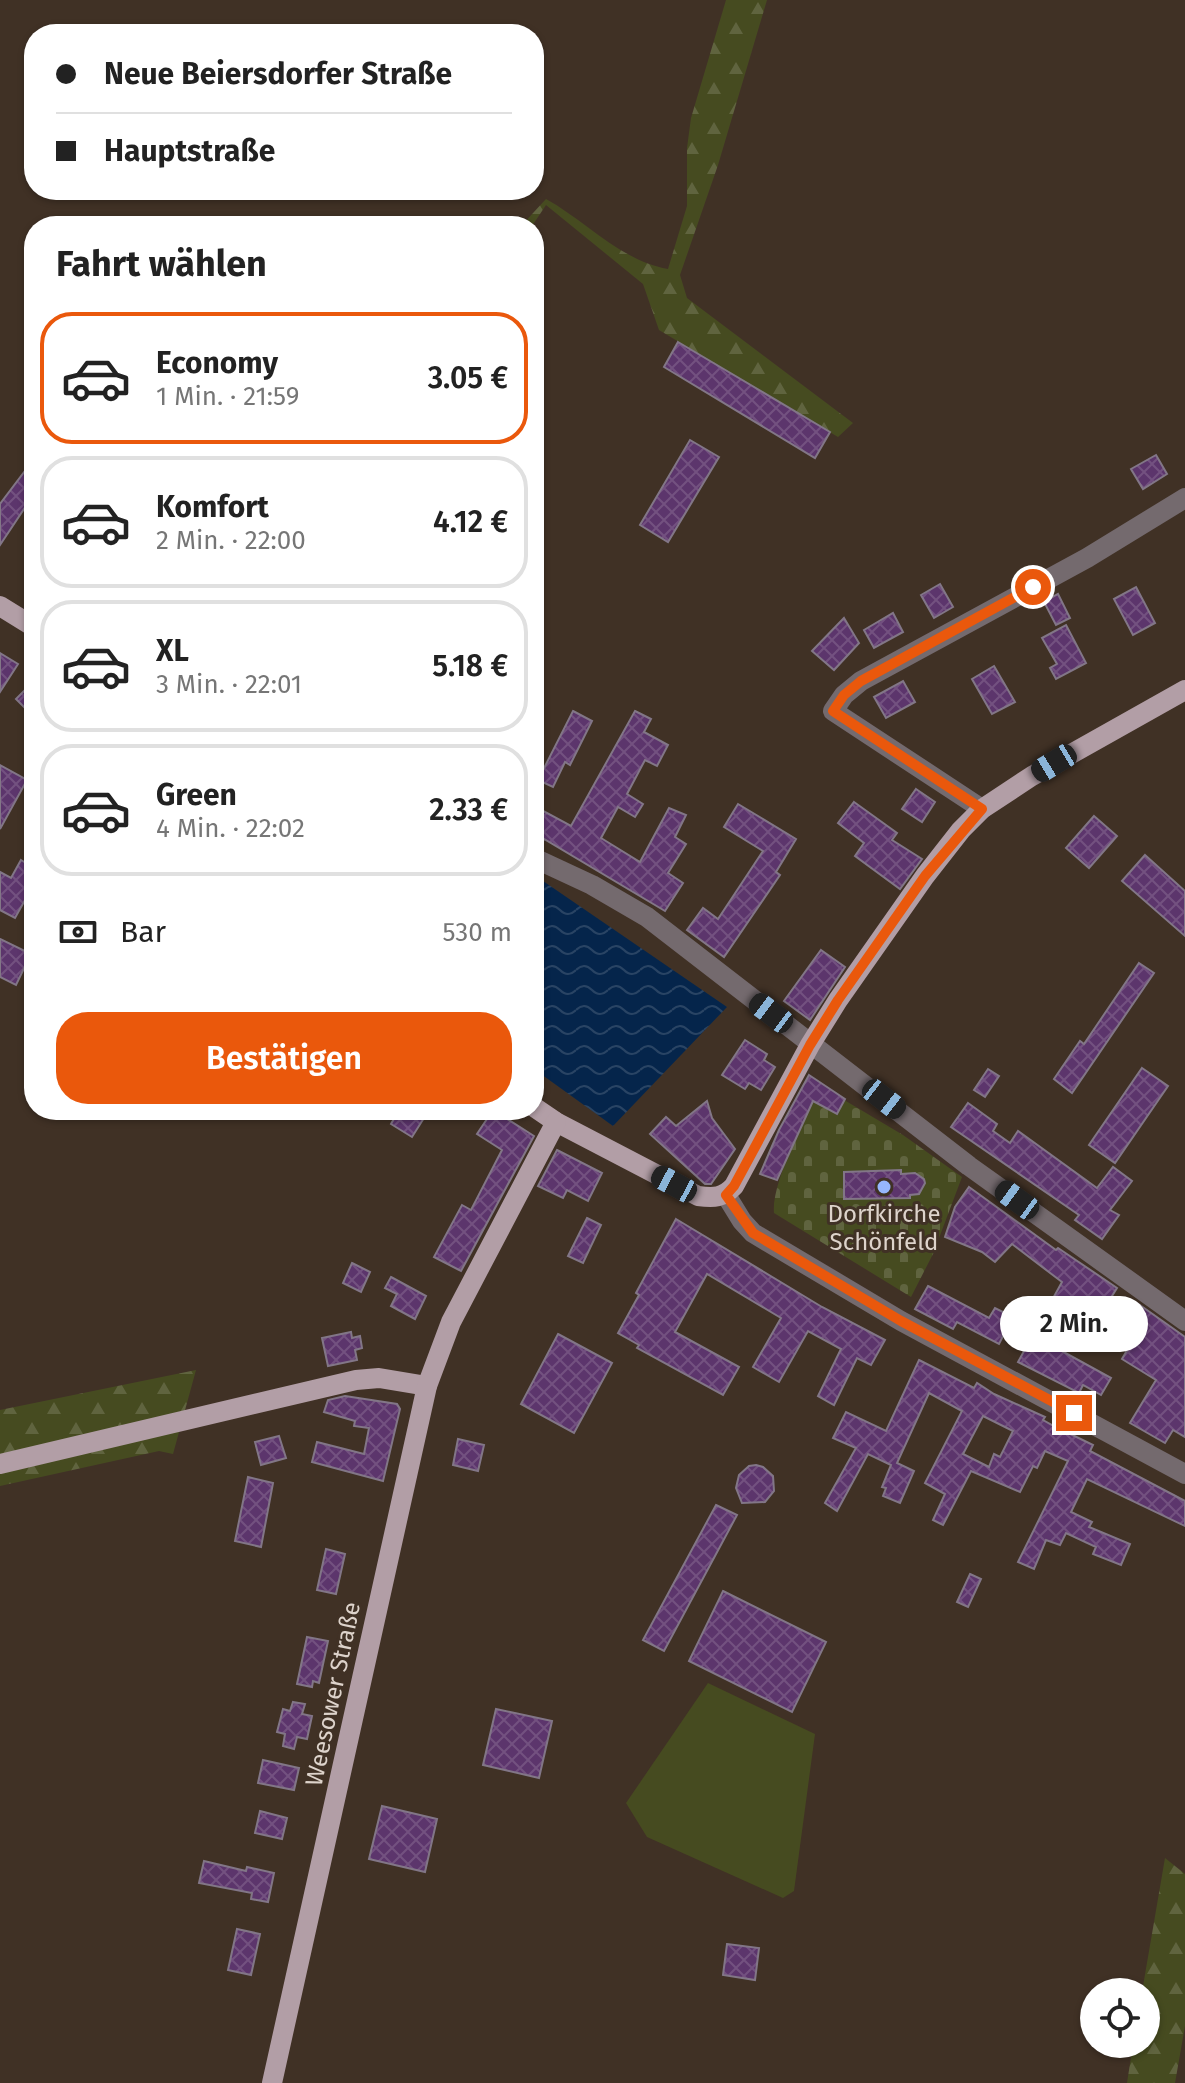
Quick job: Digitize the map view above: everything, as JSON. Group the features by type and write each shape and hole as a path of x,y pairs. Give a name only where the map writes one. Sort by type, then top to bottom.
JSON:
{"main road":[{"path":"0,606 24,621"},
{"path":"544,1114 698,1196 714,1198 726,1195 734,1186 810,1045 925,876 982,809 1076,750 1185,690"},
{"name":"Weesower Straße","path":"272,2083 427,1386 451,1322 556,1122"},
{"path":"0,1464 356,1380 379,1378 427,1386"}],"street":[{"path":"982,809 833,711 844,695 861,681 1087,558 1185,498"},
{"path":"544,863 592,885 647,917 969,1166 1185,1321"},
{"path":"726,1195 753,1233 901,1321 1185,1474"}],"green space":[{"path":"726,0 767,0 718,165 680,275 687,298 853,423 838,437 659,330 643,284 546,205 539,216 530,216 546,199 619,249 651,265 668,269 687,206 687,148 691,118"},
{"path":"819,1085 903,1135 962,1177 933,1254 911,1297 774,1213 784,1167"},
{"path":"196,1370 173,1454 159,1451 0,1486 0,1410"},
{"path":"708,1683 815,1734 794,1891 783,1898 647,1837 626,1803"},
{"path":"1165,1858 1185,1874 1185,2026 1175,2083 1127,2083 1131,2058 1160,2058 1160,1978 1144,1978"}],"water":[{"path":"544,882 727,1007 613,1126 544,1076"}],"building":[{"path":"678,342 830,432 815,458 664,367"},
{"path":"690,440 719,457 668,542 640,525"},
{"path":"1156,455 1167,474 1143,489 1131,469"},
{"path":"24,472 24,509 0,545 0,504"},
{"path":"940,584 953,607 934,618 921,595"},
{"path":"1136,587 1155,623 1133,635 1114,599"},
{"path":"1058,594 1070,618 1056,625 1044,602"},
{"path":"893,613 903,632 874,648 864,630"},
{"path":"844,618 859,643 834,670 812,651"},
{"path":"1066,625 1086,663 1056,679 1050,668 1057,664 1042,638"},
{"path":"0,653 18,664 0,692"},
{"path":"994,666 1015,702 992,714 972,679"},
{"path":"903,681 915,702 886,718 874,697"},
{"path":"24,691 24,707 16,699"},
{"path":"573,711 592,721 570,765 565,762 553,787 544,783 544,768"},
{"path":"635,711 651,719 644,732 668,745 657,766 645,760 627,794 643,804 635,817 618,807 601,838 640,862 669,808 686,815 675,837 686,844 668,873 683,883 665,911 544,839 544,811 571,826"},
{"path":"0,765 24,778 24,785 0,829"},
{"path":"916,789 935,802 922,822 902,809"},
{"path":"854,802 897,833 892,840 922,859 900,889 855,856 864,843 838,823"},
{"path":"738,804 796,839 776,872 780,875 724,957 687,930 703,908 718,919 763,851 724,827"},
{"path":"1094,816 1117,836 1089,868 1066,848"},
{"path":"1145,855 1185,891 1185,936 1122,881"},
{"path":"21,860 24,862 24,902 15,918 0,910 0,872 11,878"},
{"path":"0,939 24,951 24,968 16,985 0,977"},
{"path":"821,950 845,967 810,1020 784,1001"},
{"path":"1139,963 1154,973 1072,1093 1054,1079 1080,1041 1084,1044"},
{"path":"745,1040 767,1054 764,1060 775,1067 761,1090 749,1083 745,1089 722,1075"},
{"path":"1142,1068 1168,1086 1115,1163 1089,1145"},
{"path":"988,1069 999,1076 985,1097 974,1090"},
{"path":"809,1075 845,1099 837,1114 813,1101 777,1180 760,1174 779,1130"},
{"path":"707,1101 712,1118 735,1149 711,1184 705,1184 650,1134 666,1117 676,1126"},
{"path":"968,1103 997,1124 993,1131 1010,1143 1018,1131 1097,1188 1113,1167 1132,1181 1110,1210 1119,1215 1102,1239 1075,1220 1079,1215 951,1127"},
{"path":"393,1120 423,1120 412,1137 391,1124"},
{"path":"486,1120 509,1120 534,1136 461,1271 434,1257 462,1205 471,1210 502,1150 477,1134"},
{"path":"557,1150 602,1173 588,1201 567,1190 563,1198 538,1186"},
{"name":"Dorfkirche Schönfeld","path":"901,1170 901,1174 915,1173 924,1179 919,1194 910,1195 910,1198 844,1199 844,1172"},
{"path":"969,1187 1056,1250 1058,1248 1117,1288 1086,1337 1059,1320 1049,1344 1111,1378 1101,1395 1083,1385 1079,1393 1018,1362 1062,1282 1012,1244 995,1262 982,1252 945,1237 955,1207"},
{"path":"587,1218 601,1225 583,1263 568,1256"},
{"path":"676,1219 822,1307 885,1340 871,1365 857,1358 834,1405 818,1396 841,1349 808,1331 779,1382 753,1367 781,1318 707,1274 675,1332 739,1367 723,1395 637,1348 639,1345 618,1333"},
{"path":"352,1263 370,1272 361,1292 343,1283"},
{"path":"391,1277 426,1296 415,1319 391,1306 397,1294 385,1288"},
{"path":"928,1286 989,1318 995,1308 1013,1317 999,1344 957,1322 953,1329 915,1309"},
{"path":"1137,1303 1185,1337 1185,1437 1173,1430 1165,1443 1130,1423 1156,1380 1122,1359 1139,1330 1125,1320"},
{"path":"351,1332 352,1338 360,1336 362,1348 355,1350 357,1360 328,1366 322,1338"},
{"path":"558,1334 612,1363 574,1433 521,1404"},
{"path":"919,1360 974,1388 977,1383 1045,1417 1043,1420 1093,1445 1090,1451 1185,1501 1185,1526 1087,1479 1071,1512 1092,1522 1089,1527 1130,1544 1121,1565 1093,1554 1096,1547 1066,1533 1060,1545 1046,1540 1034,1569 1018,1562 1068,1461 1045,1451 1037,1468 1033,1466 1020,1492 971,1471 943,1525 933,1520 945,1494 925,1483 962,1411 929,1393 897,1463 914,1471 900,1503 883,1496 886,1488 882,1487 891,1465 868,1454 837,1511 825,1503 856,1448 833,1438 846,1412 886,1431","holes":["983,1416 1013,1431 1000,1457 994,1454 989,1467 963,1454"]},
{"path":"345,1396 397,1404 400,1409 383,1481 312,1462 317,1442 364,1454 369,1428 354,1426 355,1421 324,1412 328,1400"},
{"path":"279,1436 286,1458 261,1465 255,1442"},
{"path":"458,1439 484,1445 478,1471 453,1465"},
{"path":"756,1465 773,1476 774,1491 765,1502 742,1503 736,1488 739,1475 749,1466"},
{"path":"248,1477 273,1483 261,1547 235,1541"},
{"path":"716,1505 737,1515 664,1651 643,1640"},
{"path":"326,1549 345,1554 336,1594 317,1590"},
{"path":"970,1574 981,1579 968,1607 957,1602"},
{"path":"723,1591 826,1642 792,1712 689,1661"},
{"path":"307,1637 328,1641 319,1683 313,1681 312,1687 297,1684"},
{"path":"293,1702 305,1704 302,1714 312,1716 307,1739 297,1737 294,1749 283,1746 285,1734 277,1732 283,1709 290,1711"},
{"path":"496,1709 552,1721 539,1778 483,1765"},
{"path":"263,1760 299,1768 294,1790 258,1783"},
{"path":"382,1806 437,1819 425,1872 369,1859"},
{"path":"260,1811 287,1818 282,1839 255,1833"},
{"path":"204,1861 246,1871 247,1867 274,1873 268,1902 251,1899 252,1893 199,1883"},
{"path":"237,1929 260,1934 251,1975 228,1970"},
{"path":"727,1944 759,1948 755,1980 723,1975"}],"place":[{"name":"Dorfkirche Schönfeld","path":"884,1187"}],"route":[{"path":"1033,587 861,681 844,695 833,711 982,809 925,876 838,1000 810,1045 734,1186 726,1195 753,1233 901,1321 1074,1413"}]}
